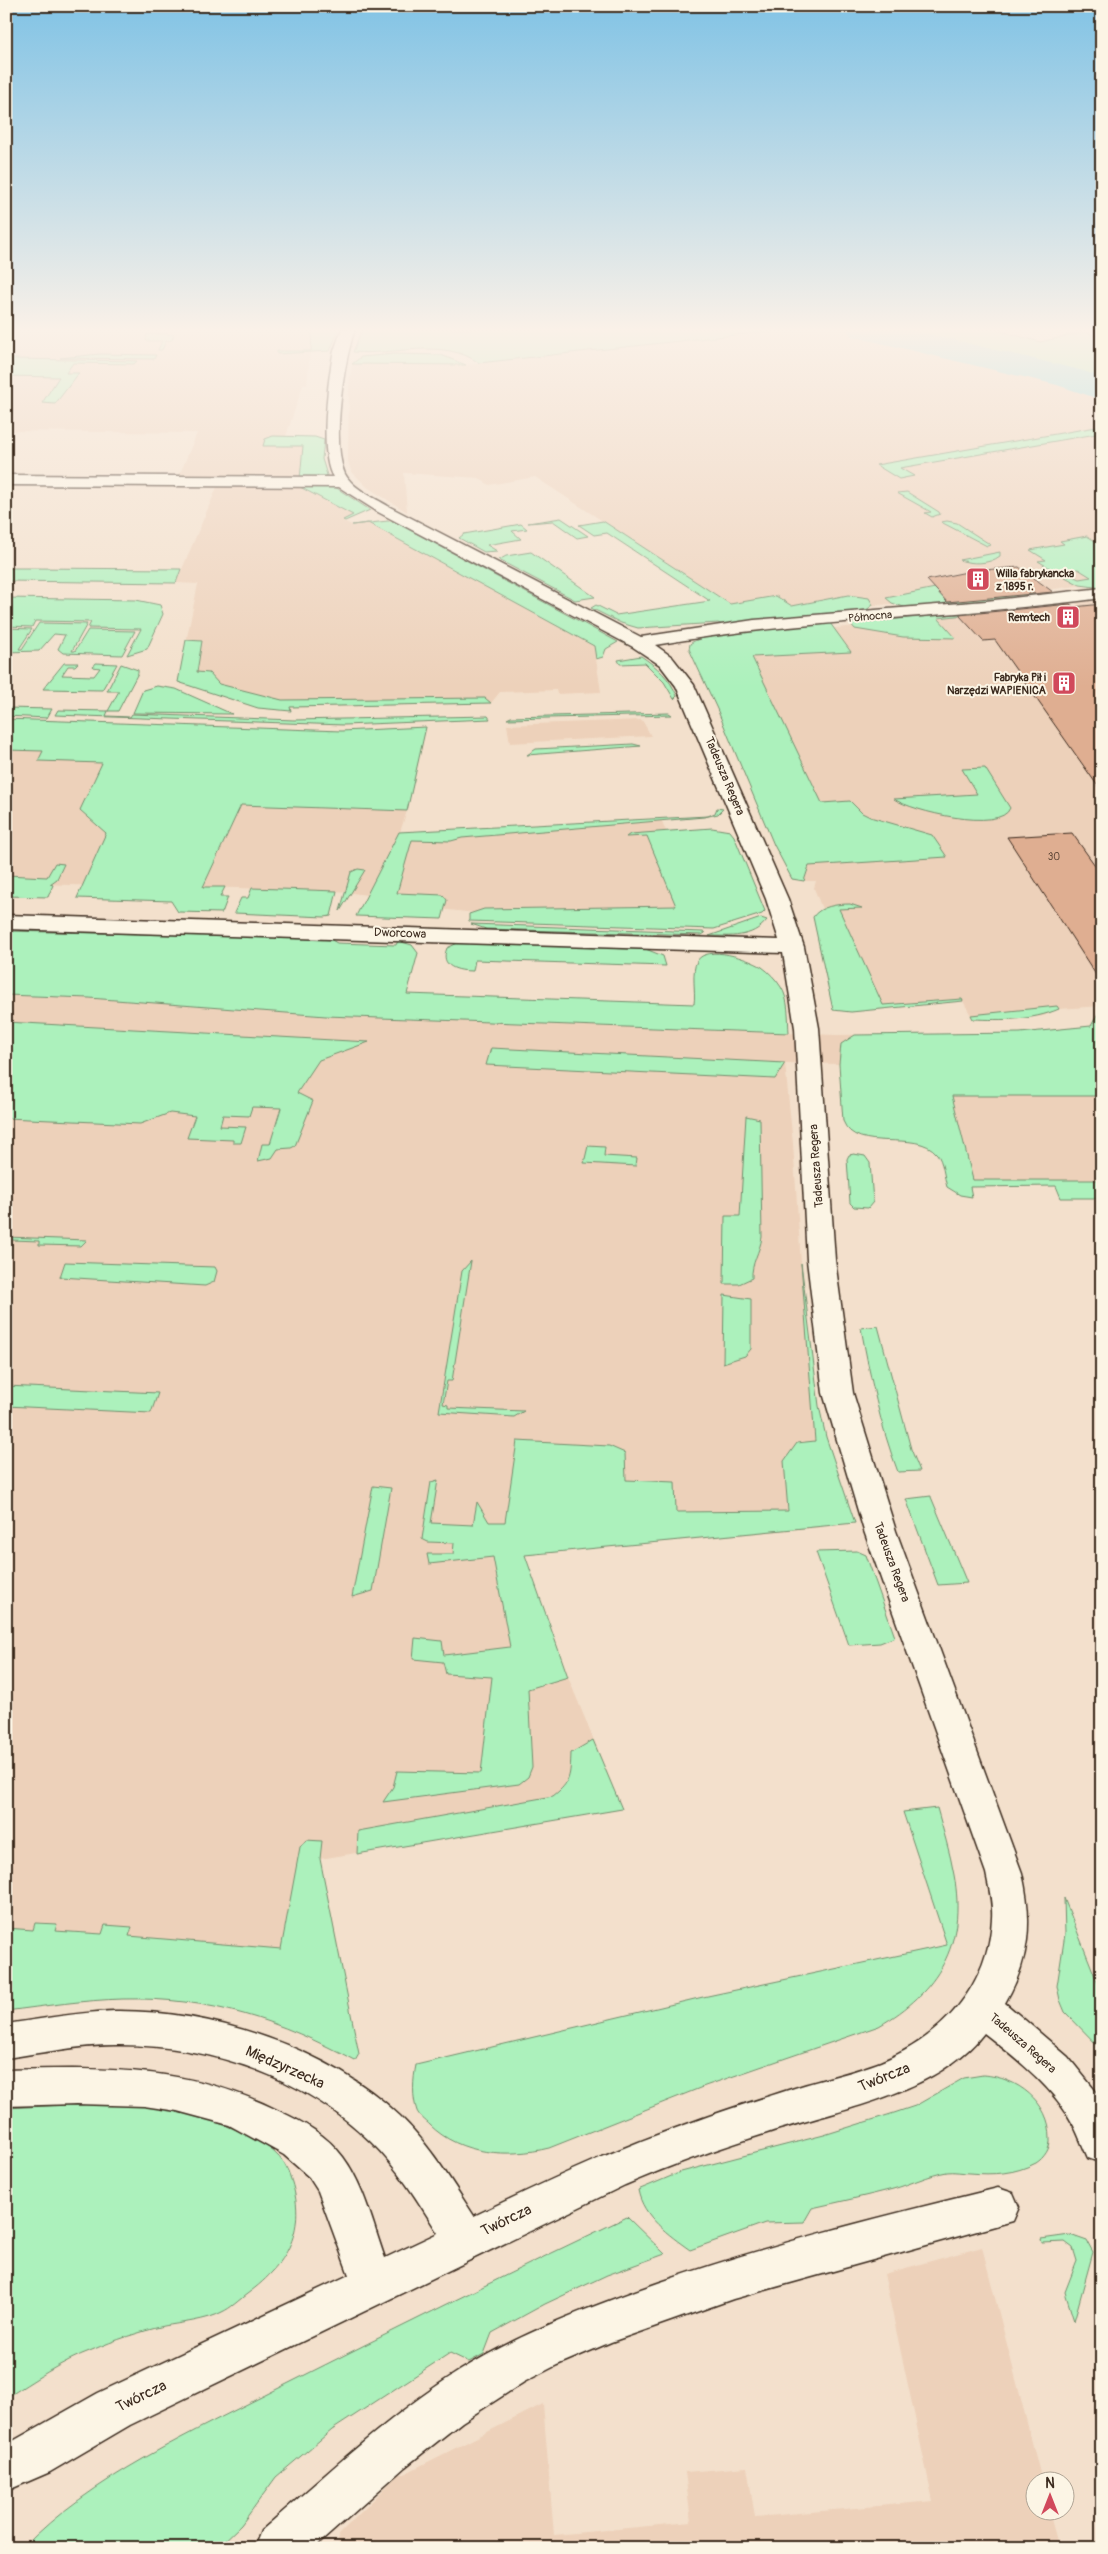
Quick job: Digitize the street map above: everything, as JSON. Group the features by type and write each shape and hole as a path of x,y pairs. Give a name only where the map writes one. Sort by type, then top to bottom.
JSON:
{"street":[{"path":"333,448 337,473 343,482"},
{"path":"6,480 343,482"},
{"name":"Tadeusza Regera","path":"343,482 383,509 638,643 671,665 685,685 778,899 793,947 807,1028 821,1260 838,1393 880,1531 997,1849 1009,1898 1011,1917 1003,1963 994,1986 982,2008 1040,2056 1069,2084 1089,2114 1102,2145"},
{"name":"Północna","path":"638,643 708,630 1026,603 1102,593"},
{"name":"Dworcowa","path":"6,922 793,947"},
{"name":"Twórcza","path":"16,2470 114,2409 540,2204 666,2148 856,2089 911,2067 954,2040 982,2008"},
{"name":"Międzyrzecka","path":"6,2041 83,2030 145,2029 190,2034 263,2054 327,2085 364,2110 384,2128 411,2157 466,2240"},
{"path":"6,2088 127,2085 202,2098 268,2124 298,2141 329,2171 338,2188 374,2284"},
{"path":"278,2548 393,2447 447,2407 507,2367 567,2337 722,2282 850,2244 998,2207"}],"shaded area":[{"path":"191,448 303,448 300,480 178,478"},
{"path":"348,448 1102,448 1102,586 1083,585 1040,591 867,606 753,619 535,477 489,485 479,478 404,473 407,512 367,487 351,471 348,461"},
{"path":"218,485 298,486 354,515 343,521 352,525 368,523 594,646 601,692 557,694 556,690 500,692 491,703 272,708 178,681 198,584 176,583"},
{"path":"1102,599 1102,1064 840,1057 839,1064 785,1063 823,1527 524,1555 568,1677 622,1809 320,1859 341,1960 6,1936 6,995 89,998 326,1016 836,1035 1020,1033 1091,1026 1101,1006 1059,1009 1043,1016 1008,1020 973,1019 963,1001 851,1012 833,1010 813,917 822,909 814,888 816,881 804,881 808,866 710,641 984,613 1081,607 1076,603"},
{"path":"642,720 651,736 510,743 507,725"},
{"path":"6,725 135,729 102,886 6,883"},
{"path":"241,804 407,811 400,832 661,819 700,913 477,913 372,902 374,896 337,891 203,887"},
{"path":"952,1095 1096,1096 1102,1114 1102,1180 972,1180"},
{"path":"982,2247 1040,2472 1026,2472 1026,2522 1052,2522 1059,2548 339,2548 338,2535 399,2474 404,2474 543,2404 554,2535 691,2522 685,2472 747,2467 755,2517 933,2501 884,2274"}],"green space":[{"path":"303,448 323,448 322,459 327,475 325,478 300,479"},
{"path":"973,448 1014,448 900,468 914,476 899,479 876,465"},
{"path":"298,486 335,487 370,510 345,521 343,520 353,515"},
{"path":"907,492 940,514 932,517 925,513 931,512 897,493"},
{"path":"561,518 588,536 577,538 553,521 528,523"},
{"path":"603,521 730,604 776,596 792,606 848,595 869,598 873,605 865,611 723,625 718,623 638,628 621,623 591,608 596,605 616,615 710,601 607,533 594,535 579,525"},
{"path":"395,522 618,642 606,649 603,657 596,659 594,646 368,523"},
{"path":"941,522 957,523 991,545 987,546"},
{"path":"521,524 527,529 512,531 521,539 487,545 497,551 484,552 459,538 464,534"},
{"path":"1087,536 1102,545 1102,588 1080,585 1065,577 1072,576 1079,579 1091,577 1078,569 1066,571 1070,575 1063,576 1038,561 1046,560 1030,550 1064,544 1060,541"},
{"path":"531,552 595,597 575,600 499,560 506,556"},
{"path":"1000,552 1000,556 985,562 975,563 959,560"},
{"path":"6,568 181,569 176,583 6,581"},
{"path":"1031,585 1046,596 910,609 892,603 886,598 940,587"},
{"path":"6,598 136,600 160,605 163,614 147,649 127,655 141,629 88,628 91,622 35,621 32,627 6,626"},
{"path":"984,613 938,618 956,638 903,637 855,629 850,623"},
{"path":"39,623 87,624 72,651 75,651 88,630 135,631 122,655 63,653 58,649 65,635 54,634 39,651 6,652 6,628 32,629 19,649 22,649"},
{"path":"830,623 851,652 752,657 822,803 850,801 862,813 870,817 932,835 947,857 809,866 804,881 792,879 774,845 717,709 689,649 690,644 698,639 733,632"},
{"path":"186,640 202,641 197,672 209,673 219,684 282,700 485,698 491,703 290,707 291,711 258,708 178,682"},
{"path":"641,656 667,678 677,696 674,699 664,682 645,663 620,664 618,660"},
{"path":"64,663 78,663 75,666 68,666 62,675 94,676 100,668 93,667 96,663 117,664 102,690 43,689"},
{"path":"121,664 138,670 118,711 108,711 119,691 107,691"},
{"path":"157,686 176,689 232,714 133,713 143,690"},
{"path":"6,708 52,709 47,718 6,716"},
{"path":"58,710 108,711 106,716 130,717 132,714 294,720 488,716 490,719 344,725 55,715"},
{"path":"669,713 672,715 507,719 511,717"},
{"path":"6,719 341,731 426,727 407,811 241,805 203,887 225,887 220,897 228,897 222,913 178,912 171,901 77,898 106,833 80,810 102,763 38,761 43,751 6,750"},
{"path":"633,744 641,746 527,755 536,749"},
{"path":"985,768 1010,808 1003,815 990,819 955,817 918,809 894,799 977,794 962,769"},
{"path":"717,808 723,809 718,814 704,817 462,838 451,841 412,840 397,893 443,895 447,900 442,919 356,916 399,832 708,816 715,813"},
{"path":"712,828 730,831 734,836 765,911 762,914 714,929 469,921 469,914 484,909 676,906 647,836 626,837 630,834"},
{"path":"55,863 64,864 57,879 50,884 53,885 48,897 6,896 6,875 47,877"},
{"path":"358,869 365,870 340,911 351,872"},
{"path":"252,888 337,891 331,916 234,913 241,898 248,898"},
{"path":"850,904 862,908 839,909 883,1005 962,999 963,1001 851,1012 833,1010 813,917 825,908"},
{"path":"761,918 767,920 755,931 733,936 709,936"},
{"path":"471,924 705,933 702,935 486,929"},
{"path":"6,931 328,938 337,943 396,945 398,941 412,945 418,953 407,994 694,1004 694,971 697,961 702,956 719,953 738,957 756,964 775,978 784,992 788,1009 789,1033 326,1016 89,998 6,995"},
{"path":"460,942 643,948 663,956 666,966 475,960 473,971 467,971 451,967 446,960 447,948"},
{"path":"1057,1006 1059,1009 1027,1018 973,1019 971,1015"},
{"path":"1102,1006 1102,1114 1096,1096 952,1096 973,1180 1102,1180 1102,1198 1061,1198 1056,1186 970,1187 972,1197 960,1195 947,1187 939,1157 928,1147 916,1143 873,1140 860,1137 850,1131 843,1121 839,1064 841,1044 855,1035 1020,1033 1091,1026"},
{"path":"6,1022 369,1042 319,1060 297,1093 313,1101 295,1146 278,1149 272,1158 258,1161 262,1144 270,1144 281,1108 252,1107 249,1116 223,1115 220,1126 246,1127 241,1143 233,1143 233,1140 187,1138 195,1116 170,1113 140,1124 6,1118"},
{"path":"491,1048 785,1063 775,1079 486,1065"},
{"path":"746,1116 760,1119 762,1237 753,1267 752,1278 739,1284 724,1284 725,1216 740,1216"},
{"path":"588,1146 605,1147 604,1156 637,1158 636,1166 584,1163"},
{"path":"849,1155 865,1156 870,1163 873,1202 868,1208 854,1207 850,1203 847,1159"},
{"path":"6,1237 87,1240 81,1246 39,1245 39,1241 12,1240 6,1244"},
{"path":"471,1261 452,1381 447,1381 443,1404 448,1405 448,1408 524,1411 514,1417 439,1412 462,1271"},
{"path":"65,1262 215,1267 217,1271 214,1282 205,1286 60,1277"},
{"path":"801,1263 819,1406 826,1437 855,1523 525,1555 568,1677 528,1689 532,1767 528,1777 519,1784 383,1802 393,1787 397,1771 481,1773 492,1677 446,1674 443,1662 413,1659 415,1638 442,1641 444,1655 510,1647 493,1557 429,1564 427,1554 453,1554 454,1543 428,1542 422,1539 431,1482 438,1480 431,1523 473,1525 477,1502 489,1522 505,1522 517,1441 609,1446 625,1453 626,1480 675,1482 676,1512 788,1511 784,1461 797,1443 815,1441"},
{"path":"724,1295 751,1299 751,1349 745,1356 723,1363"},
{"path":"878,1326 911,1449 920,1471 898,1472 886,1436 861,1328"},
{"path":"6,1386 158,1393 151,1413 6,1406"},
{"path":"373,1486 391,1488 373,1591 352,1597"},
{"path":"931,1496 967,1583 938,1585 906,1499"},
{"path":"857,1551 866,1555 895,1637 880,1643 849,1645 816,1552"},
{"path":"593,1740 622,1809 357,1854 358,1831 553,1796 563,1787 568,1778 571,1753"},
{"path":"937,1808 954,1875 957,1900 956,1923 952,1944 944,1964 917,1998 900,2013 879,2026 705,2086 549,2148 534,2151 502,2153 470,2148 442,2135 418,2113 414,2094 416,2065 703,1997 947,1945 903,1812"},
{"path":"306,1840 322,1841 320,1859 359,2054 355,2061 327,2046 271,2023 243,2014 185,2002 155,1999 123,1999 64,2003 6,2011 6,1928 33,1930 35,1923 57,1924 55,1931 102,1934 105,1925 132,1927 129,1936 281,1949 300,1847"},
{"path":"1064,1898 1102,1994 1102,2050 1065,2012 1060,2000 1057,1986 1065,1934"},
{"path":"983,2075 996,2077 1019,2086 1038,2103 1049,2125 1050,2142 1042,2158 1036,2163 1004,2173 940,2173 893,2189 812,2208 804,2222 765,2223 690,2250 651,2217 641,2200 638,2190 681,2172 824,2135 894,2113 915,2106 964,2078"},
{"path":"107,2103 149,2106 185,2113 227,2126 265,2145 279,2157 288,2171 294,2190 297,2208 296,2225 292,2240 285,2255 275,2269 262,2282 235,2304 216,2315 145,2331 101,2346 37,2378 6,2398 6,2108"},
{"path":"627,2217 665,2254 607,2275 545,2304 492,2333 484,2354 469,2362 450,2353 332,2430 276,2477 241,2525 217,2548 23,2548 79,2500 111,2478 179,2439 410,2322"},
{"path":"1070,2235 1087,2241 1093,2252 1074,2321 1065,2292 1077,2261 1073,2248 1065,2242 1042,2243 1041,2239"}],"building":[{"path":"1019,567 1053,592 947,602 927,580 972,571"},
{"path":"1070,604 1074,607 1102,604 1102,792 995,640 983,641 959,615"},
{"path":"1072,833 1102,875 1102,984 1007,837"}],"place":[{"name":"Willa fabrykancka z 1895 r.","path":"978,579"},
{"name":"Remtech","path":"1068,617"},
{"name":"Fabryka Pił i Narzędzi WAPIENICA","path":"1064,683"}]}
